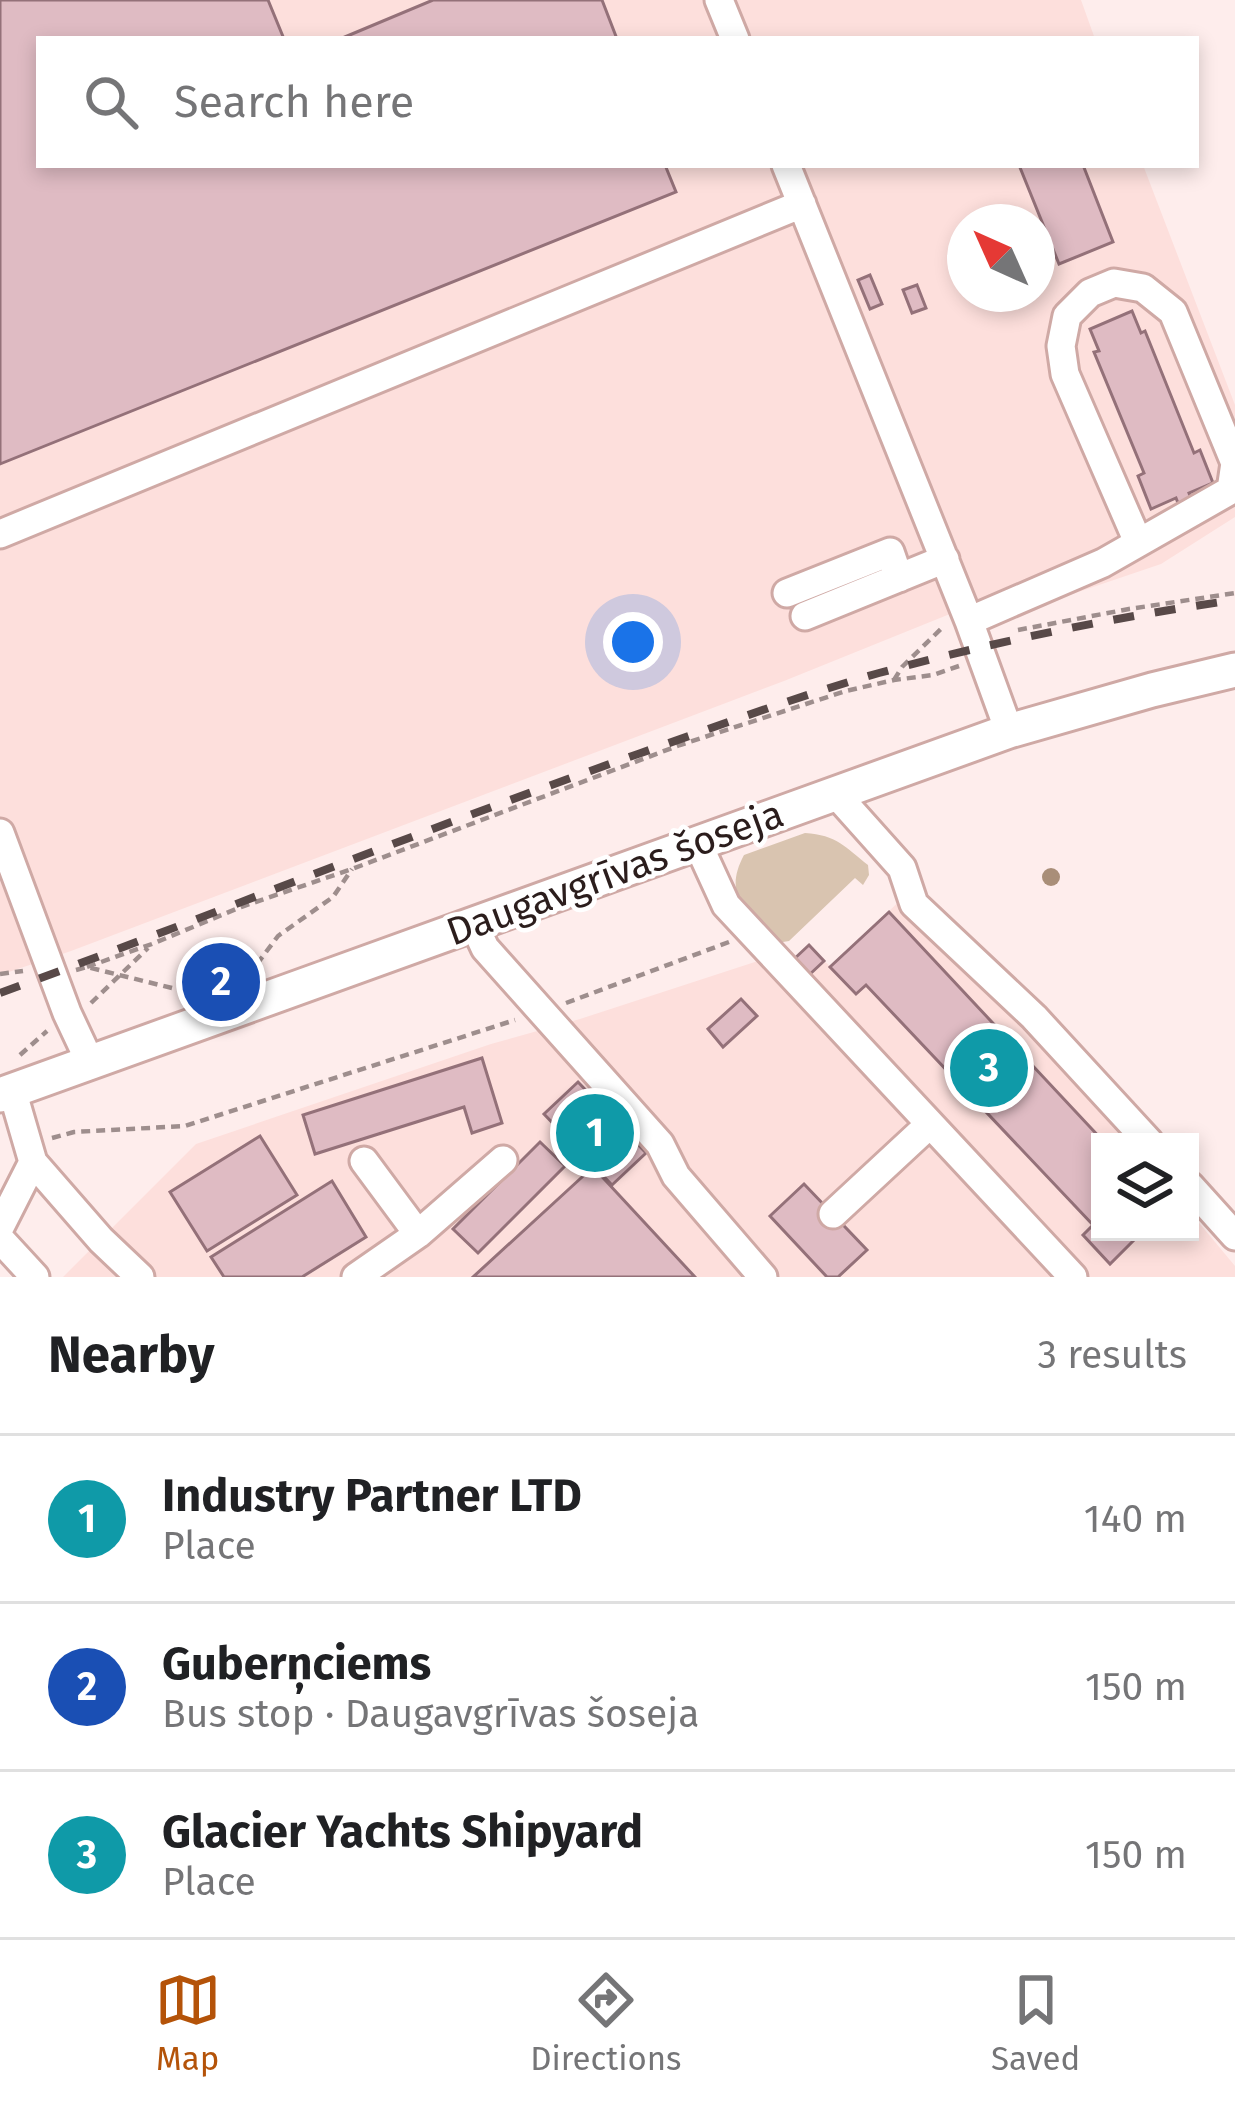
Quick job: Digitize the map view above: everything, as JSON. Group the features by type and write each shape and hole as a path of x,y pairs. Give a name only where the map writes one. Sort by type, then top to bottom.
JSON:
{"main road":[{"name":"Daugavgrīvas šoseja","path":"6,1093 1009,731 1235,670"}],"lane":[{"path":"718,0 734,36"},
{"path":"787,168 966,612 1009,731"},
{"path":"0,533 802,204"},
{"path":"966,612 1103,563 1231,490 1235,463 1173,312 1143,288 1114,283 1090,293 1067,316 1060,346 1065,374 1138,542"},
{"path":"787,593 890,552 899,578"},
{"path":"805,616 945,559"},
{"path":"835,793 902,868 914,904 1034,1016 1141,1133"},
{"path":"698,844 726,905 1073,1277"},
{"path":"3,846 90,1062"},
{"path":"473,924 485,948 660,1144 676,1176 763,1277"},
{"path":"6,1093 30,1154 101,1240 140,1277"},
{"path":"833,1214 930,1124"},
{"path":"0,1227 30,1154"},
{"path":"356,1277 418,1234 503,1160"},
{"path":"364,1161 418,1234"},
{"path":"1199,1196 1235,1236"},
{"path":"0,1239 34,1277"}],"path":[{"path":"68,973 680,745 846,691 957,668 1001,633 1235,593"},
{"path":"894,680 952,619 966,612"},
{"path":"248,976 278,937 333,897 352,868"},
{"path":"30,1154 74,1132 185,1126 543,1012 752,934"},
{"path":"87,968 191,996"}],"shaded area":[{"path":"0,0 1081,0 1094,36 36,36 36,168 1144,168 1235,405 1235,517 1161,564 1031,608 1022,585 784,681 0,975"},
{"path":"805,833 840,843 868,865 869,875 863,885 855,878 789,941 777,943 742,904 737,894 738,870 744,855"},
{"path":"913,888 1135,1102 1113,1123 1121,1133 1091,1133 1091,1241 1199,1241 1199,1223 1235,1266 1235,1277 63,1277 196,1144 491,1044 761,960 808,976 824,961 831,967"}],"building":[{"path":"0,0 268,0 283,36 36,36 36,168 666,168 676,192 0,464"},
{"path":"433,0 602,0 616,36 347,36"},
{"path":"1020,168 1084,168 1113,242 1059,264 1055,204 1035,204"},
{"path":"870,275 882,304 870,309 858,280"},
{"path":"917,285 926,308 912,313 903,290"},
{"path":"1132,311 1141,333 1145,331 1194,453 1200,450 1213,483 1189,493 1193,503 1180,508 1176,498 1151,509 1138,476 1144,473 1094,352 1099,351 1090,329"},
{"path":"889,912 1096,1133 1091,1133 1091,1223 866,985 856,994 830,967"},
{"path":"809,945 824,961 808,976 793,960"},
{"path":"741,999 757,1016 723,1047 708,1029"},
{"path":"482,1058 502,1123 472,1133 464,1107 315,1154 303,1115"},
{"path":"578,1082 646,1153 612,1185 544,1114"},
{"path":"260,1136 297,1195 207,1251 170,1192"},
{"path":"540,1142 565,1166 478,1253 453,1229"},
{"path":"593,1167 695,1277 473,1277"},
{"path":"332,1181 366,1237 302,1277 224,1277 211,1257"},
{"path":"804,1184 867,1250 838,1277 827,1277 770,1216"},
{"path":"1091,1227 1091,1241 1133,1241 1110,1264 1083,1235"}],"railway":[{"path":"0,993 478,812 818,691 1012,640 1235,600"}],"place":[{"name":"Guberņciems","path":"221,982"},
{"name":"Glacier Yachts Shipyard","path":"989,1068"},
{"name":"Industry Partner LTD","path":"595,1133"}]}
